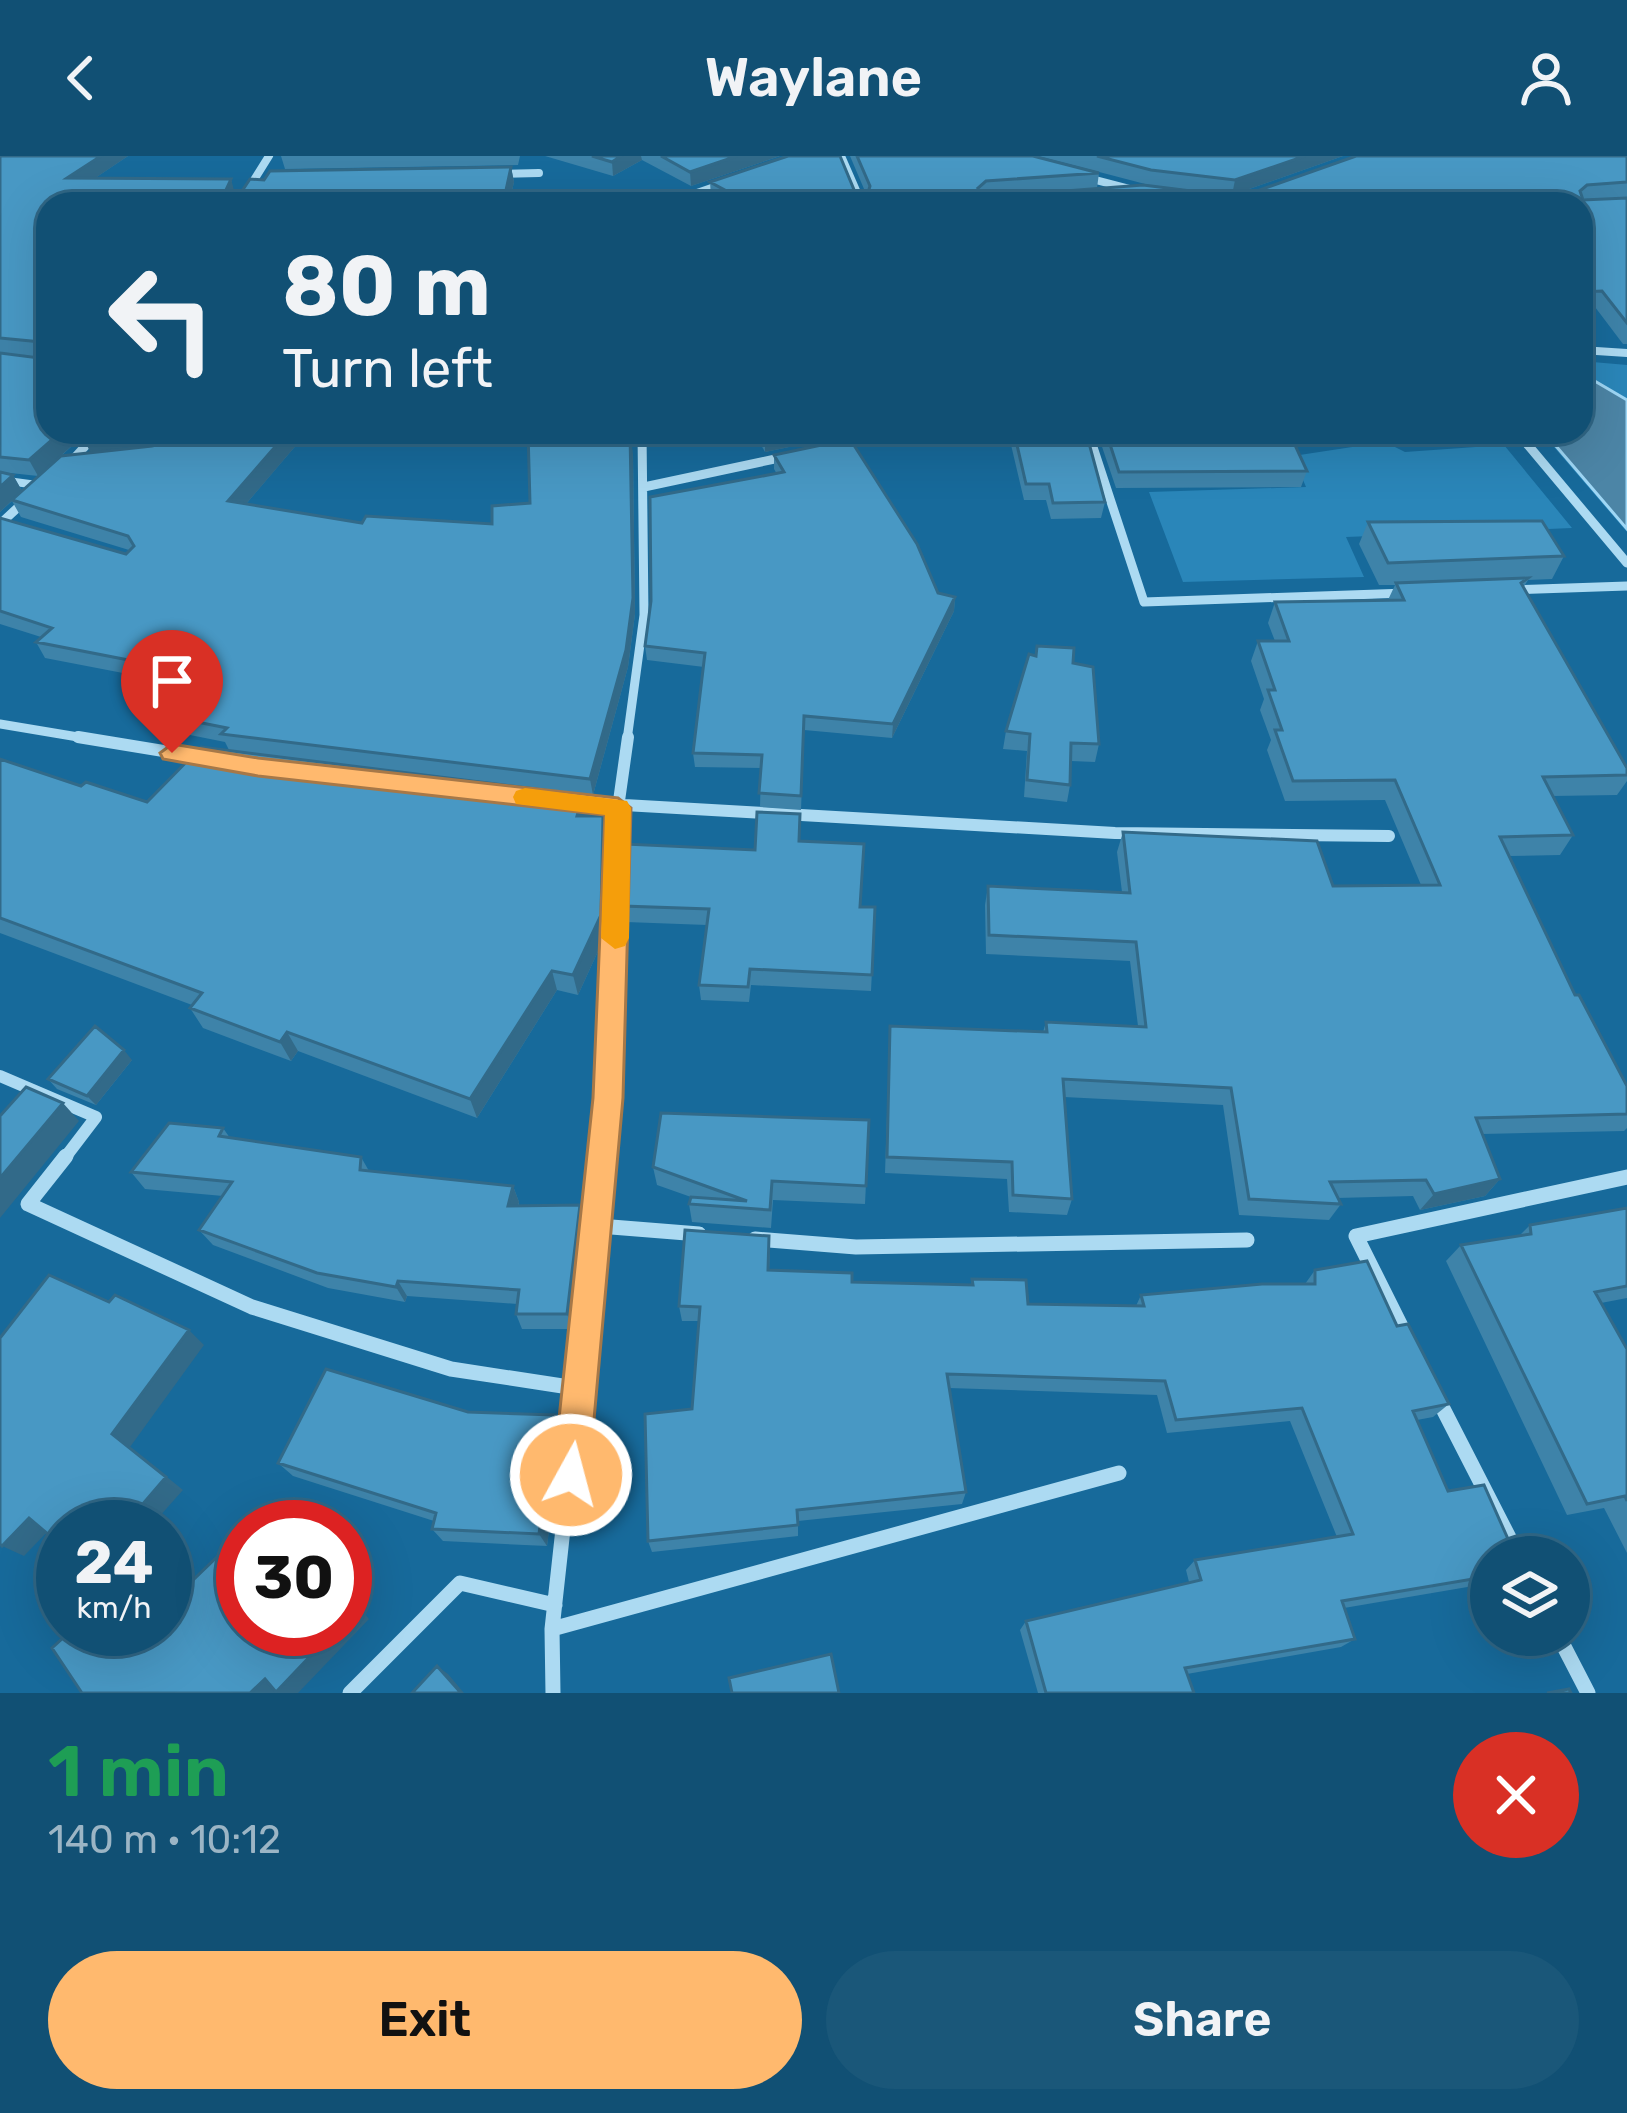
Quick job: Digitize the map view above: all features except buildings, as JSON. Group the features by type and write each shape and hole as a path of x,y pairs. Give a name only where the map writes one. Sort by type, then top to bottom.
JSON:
{"street":[{"path":"246,192 269,156"},
{"path":"841,156 857,192"},
{"path":"492,174 539,173"},
{"path":"255,178 278,177"},
{"path":"1082,177 1143,192"},
{"path":"700,192 738,179"},
{"path":"1593,351 1627,353"},
{"path":"2,522 87,444"},
{"path":"553,1693 552,1629 599,1226 614,1014 618,808 644,615 642,444"},
{"path":"819,450 848,444"},
{"path":"1092,444 1144,602 1420,593"},
{"path":"1527,444 1627,563"},
{"path":"644,487 797,455"},
{"path":"70,463 90,462"},
{"path":"2,522 26,527"},
{"path":"1489,591 1627,586"},
{"path":"0,724 211,759"},
{"path":"550,800 618,808 1115,833 1389,836"},
{"path":"0,1076 96,1118 28,1204 252,1306 451,1369 582,1389"},
{"path":"1410,1343 1356,1236 1627,1177"},
{"path":"599,1226 716,1235"},
{"path":"739,1238 856,1247 1247,1240"},
{"path":"1432,1386 1508,1536"},
{"path":"552,1629 1119,1473"},
{"path":"350,1693 460,1583 555,1605"},
{"path":"1569,1656 1588,1693"}],"lane":[{"path":"0,480 42,485"}],"shaded area":[{"path":"1593,362 1627,365 1627,532 1551,444 1593,444"},
{"path":"1593,380 1627,400 1627,529 1554,444 1593,444"},
{"path":"1372,444 1389,444 1405,452 1504,445 1572,528 1346,537 1364,577 1183,582 1149,492 1306,487 1293,456"}],"slow traffic":[{"path":"525,797 618,808 615,938"}],"route":[{"path":"172,753 618,808 614,1014 599,1226 571,1475"}]}
